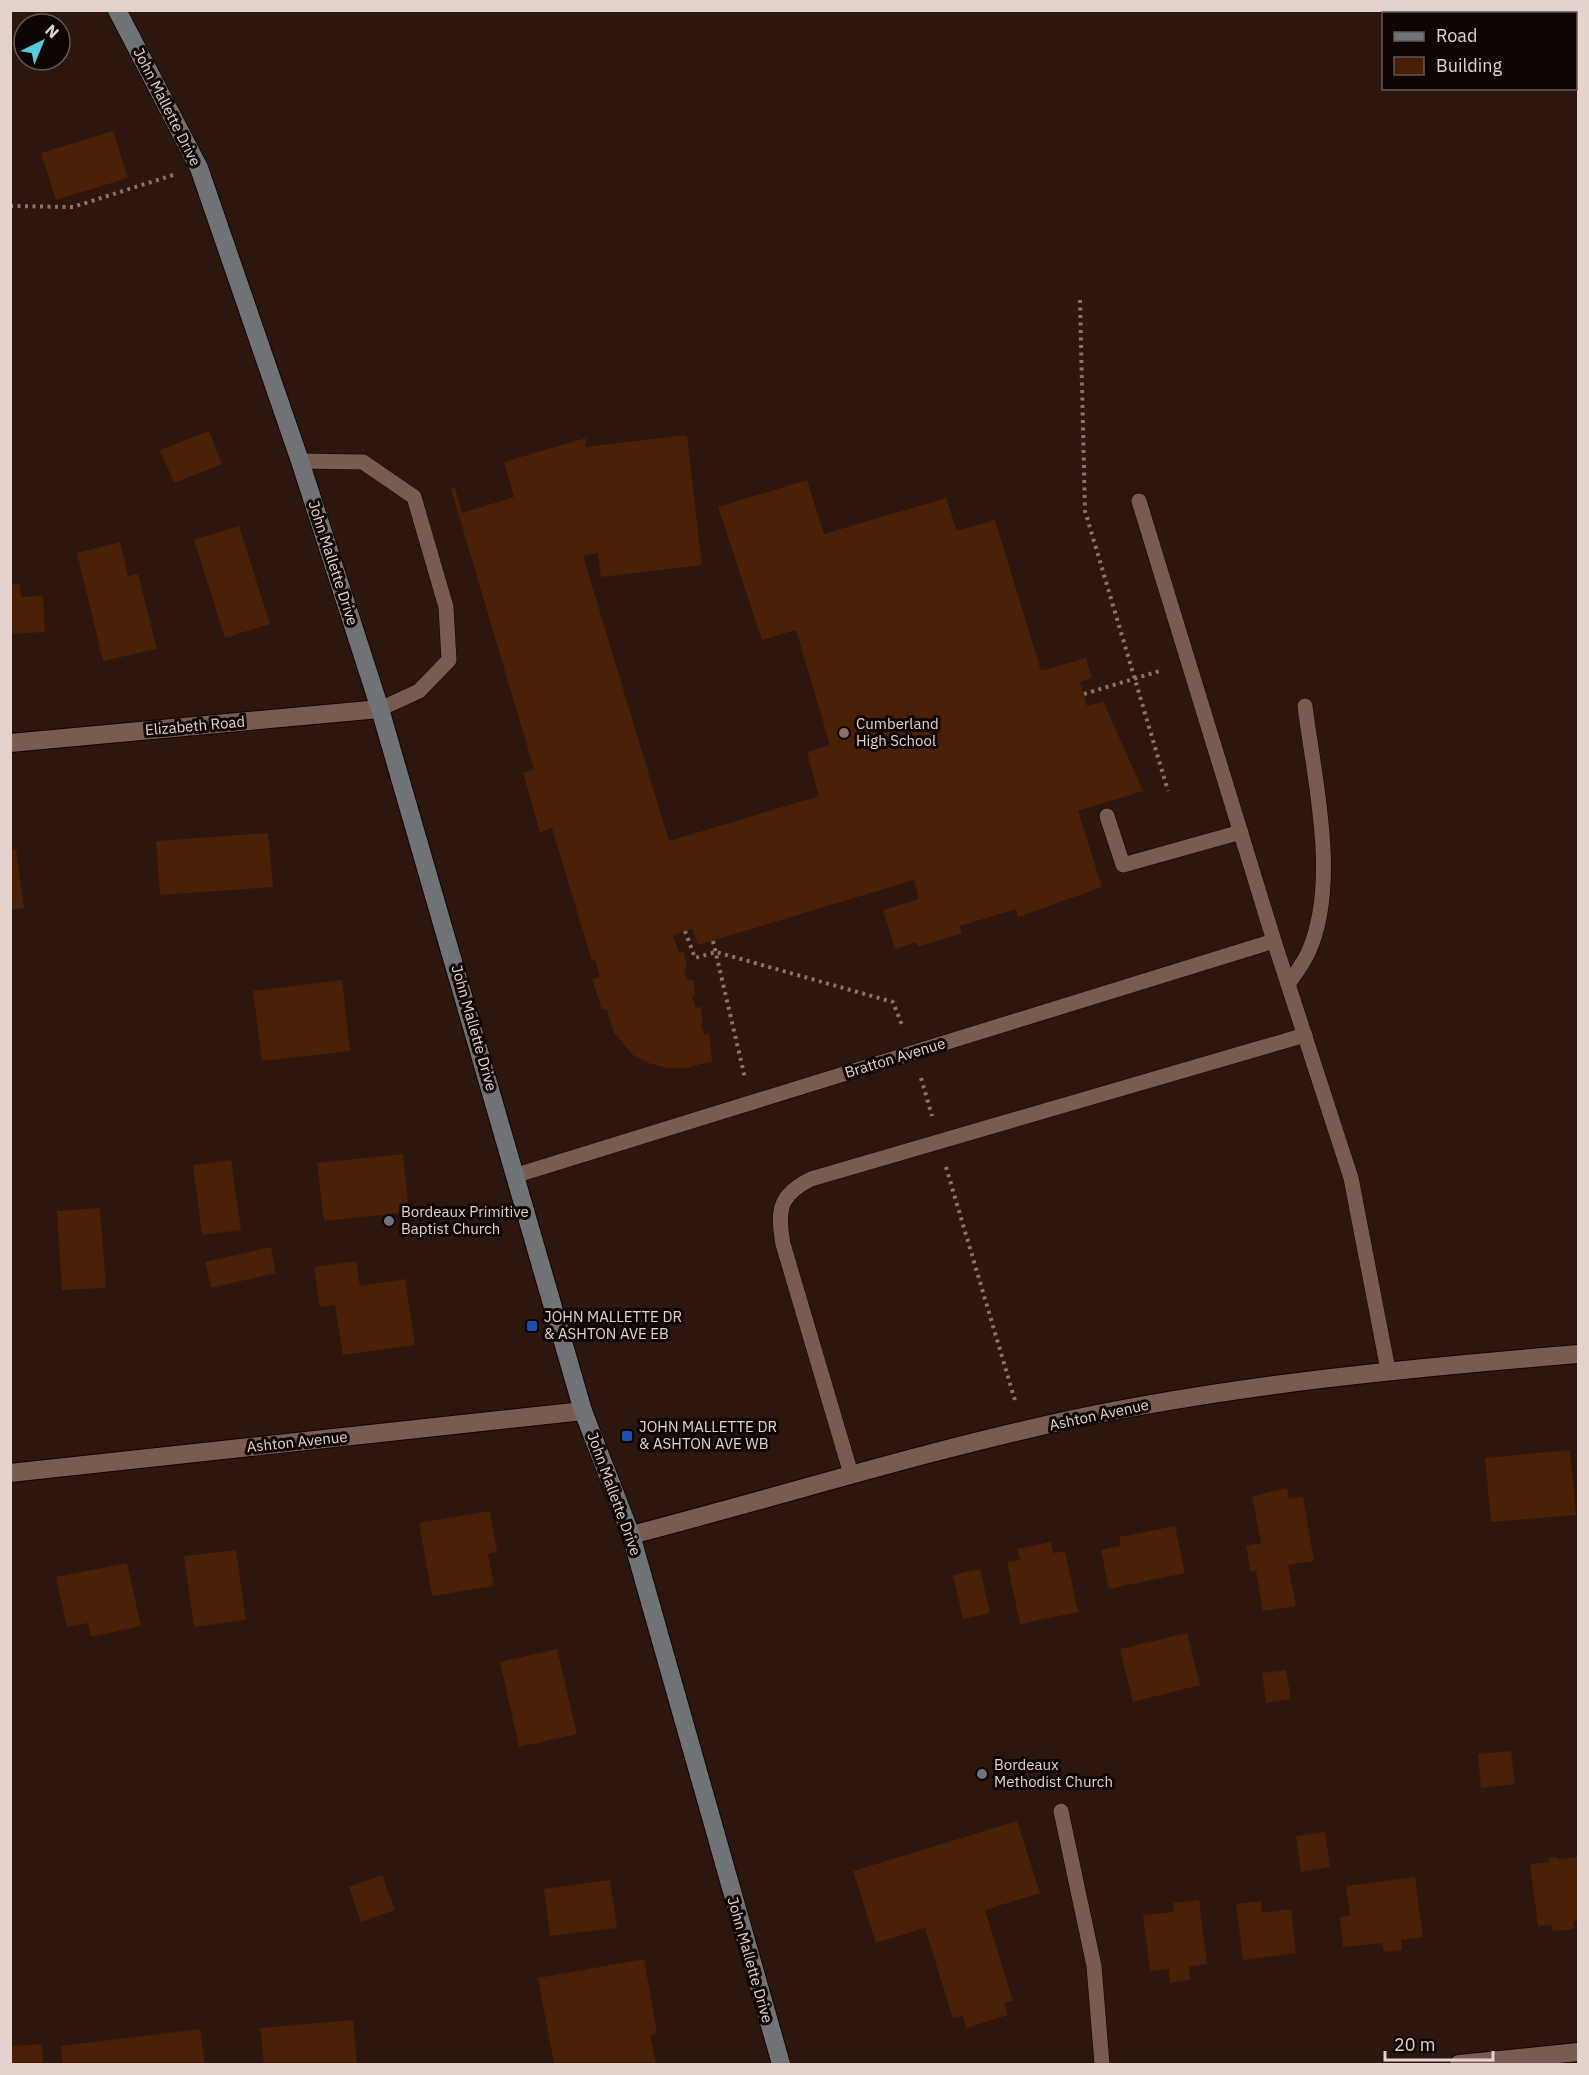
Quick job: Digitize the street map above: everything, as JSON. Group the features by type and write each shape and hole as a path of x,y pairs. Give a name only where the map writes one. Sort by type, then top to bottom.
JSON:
{"street":[{"name":"John Mallette Drive","path":"117,10 199,168 300,460 380,709 517,1174 583,1411 631,1536 781,2064"},
{"name":"Elizabeth Road","path":"10,743 380,709"},
{"name":"Ashton Avenue","path":"631,1536 851,1474 1034,1428 1183,1398 1388,1370 1578,1354"},
{"name":"Ashton Avenue","path":"10,1473 583,1411"},
{"path":"1459,2064 1578,2052"}],"lane":[{"path":"300,460 363,462 414,497 446,607 449,660 419,692 380,709"},
{"path":"1139,501 1274,941 1351,1178 1388,1370"},
{"path":"1288,984 1308,953 1317,924 1321,896 1322,844 1305,706"},
{"path":"1107,816 1123,865 1241,832"},
{"name":"Bratton Avenue","path":"517,1174 1274,941"},
{"path":"851,1474 783,1244 780,1210 785,1197 796,1187 811,1179 1305,1035"},
{"path":"1061,1810 1095,1966 1101,2064"}],"path":[{"path":"10,206 73,207 199,168"},
{"path":"1080,300 1085,511 1168,791"},
{"path":"1084,694 1188,662"},
{"path":"713,941 751,1102"}],"building":[{"path":"113,131 128,178 56,200 41,153"},
{"path":"209,431 222,464 174,483 160,450"},
{"path":"687,435 702,565 601,577 598,553 583,556 669,841 819,796 807,752 830,745 796,630 762,640 718,507 807,480 824,534 946,498 957,531 995,520 1041,671 1086,658 1092,678 1080,682 1087,706 1103,701 1143,791 1078,811 1102,887 1018,917 1016,909 960,926 962,933 918,947 916,942 895,949 883,910 919,899 914,880 698,945 692,929 673,935 679,953 684,951 687,968 684,970 687,980 693,979 695,995 692,997 696,1008 700,1006 704,1035 709,1034 712,1061 687,1068 668,1068 651,1064 634,1056 614,1033 607,1009 602,1010 592,979 600,977 595,960 592,961 552,828 540,832 523,773 534,769 451,489 455,488 462,513 514,497 504,462 586,438 585,447"},
{"path":"239,526 270,624 225,638 194,540"},
{"path":"120,542 128,576 138,574 157,649 103,661 77,553"},
{"path":"10,584 20,584 21,597 43,596 45,632 10,634"},
{"path":"268,833 273,887 160,895 156,841"},
{"path":"16,849 24,908 10,910 10,850"},
{"path":"342,980 350,1051 262,1061 253,991"},
{"path":"403,1154 409,1212 324,1221 317,1163"},
{"path":"231,1160 241,1230 202,1235 193,1165"},
{"path":"100,1208 106,1288 62,1290 57,1211"},
{"path":"271,1247 276,1273 211,1288 205,1262"},
{"path":"356,1261 360,1286 405,1279 415,1345 343,1355 335,1305 320,1307 314,1267"},
{"path":"1570,1450 1576,1515 1491,1522 1485,1458"},
{"path":"1287,1488 1289,1499 1303,1497 1314,1561 1288,1565 1296,1606 1263,1611 1256,1571 1251,1572 1246,1546 1261,1543 1252,1496"},
{"path":"490,1511 497,1552 488,1554 494,1586 432,1596 419,1523"},
{"path":"1175,1526 1185,1573 1109,1589 1101,1550 1121,1546 1119,1537"},
{"path":"1051,1542 1053,1553 1065,1551 1078,1612 1020,1624 1007,1562 1020,1560 1017,1549"},
{"path":"236,1550 246,1620 194,1627 184,1556"},
{"path":"127,1563 141,1626 91,1637 88,1623 67,1627 56,1577"},
{"path":"980,1569 990,1613 963,1619 953,1575"},
{"path":"1187,1633 1200,1685 1133,1702 1120,1649"},
{"path":"557,1649 577,1734 519,1747 500,1662"},
{"path":"1286,1670 1291,1699 1266,1703 1262,1673"},
{"path":"1511,1751 1515,1784 1481,1788 1478,1754"},
{"path":"1017,1821 1040,1893 985,1910 1013,2001 1004,2003 1008,2015 966,2028 963,2016 953,2019 925,1928 876,1943 853,1871"},
{"path":"1325,1832 1330,1867 1301,1872 1296,1836"},
{"path":"1557,1857 1558,1859 1578,1857 1578,1921 1573,1921 1574,1929 1553,1931 1551,1925 1538,1926 1530,1864 1549,1862 1548,1858"},
{"path":"382,1875 395,1910 361,1922 349,1887"},
{"path":"1415,1877 1423,1937 1401,1940 1402,1950 1384,1952 1382,1943 1343,1947 1340,1917 1350,1916 1346,1886"},
{"path":"610,1880 617,1928 550,1936 544,1889"},
{"path":"1199,1900 1207,1964 1189,1967 1190,1980 1170,1983 1169,1969 1150,1971 1143,1915 1174,1912 1173,1903"},
{"path":"1261,1901 1262,1913 1291,1909 1296,1953 1243,1960 1236,1904"},
{"path":"644,1959 657,2033 650,2035 656,2064 554,2064 538,1978"},
{"path":"353,2020 357,2064 264,2064 260,2028"},
{"path":"200,2029 205,2064 63,2064 61,2046"},
{"path":"42,2044 43,2064 10,2064 10,2046"}],"place":[{"name":"Cumberland High School","path":"844,733"},
{"name":"Bordeaux Primitive Baptist Church","path":"389,1221"},
{"name":"JOHN MALLETTE DR & ASHTON AVE EB","path":"532,1326"},
{"name":"JOHN MALLETTE DR & ASHTON AVE WB","path":"627,1436"},
{"name":"Bordeaux Methodist Church","path":"982,1774"}]}
